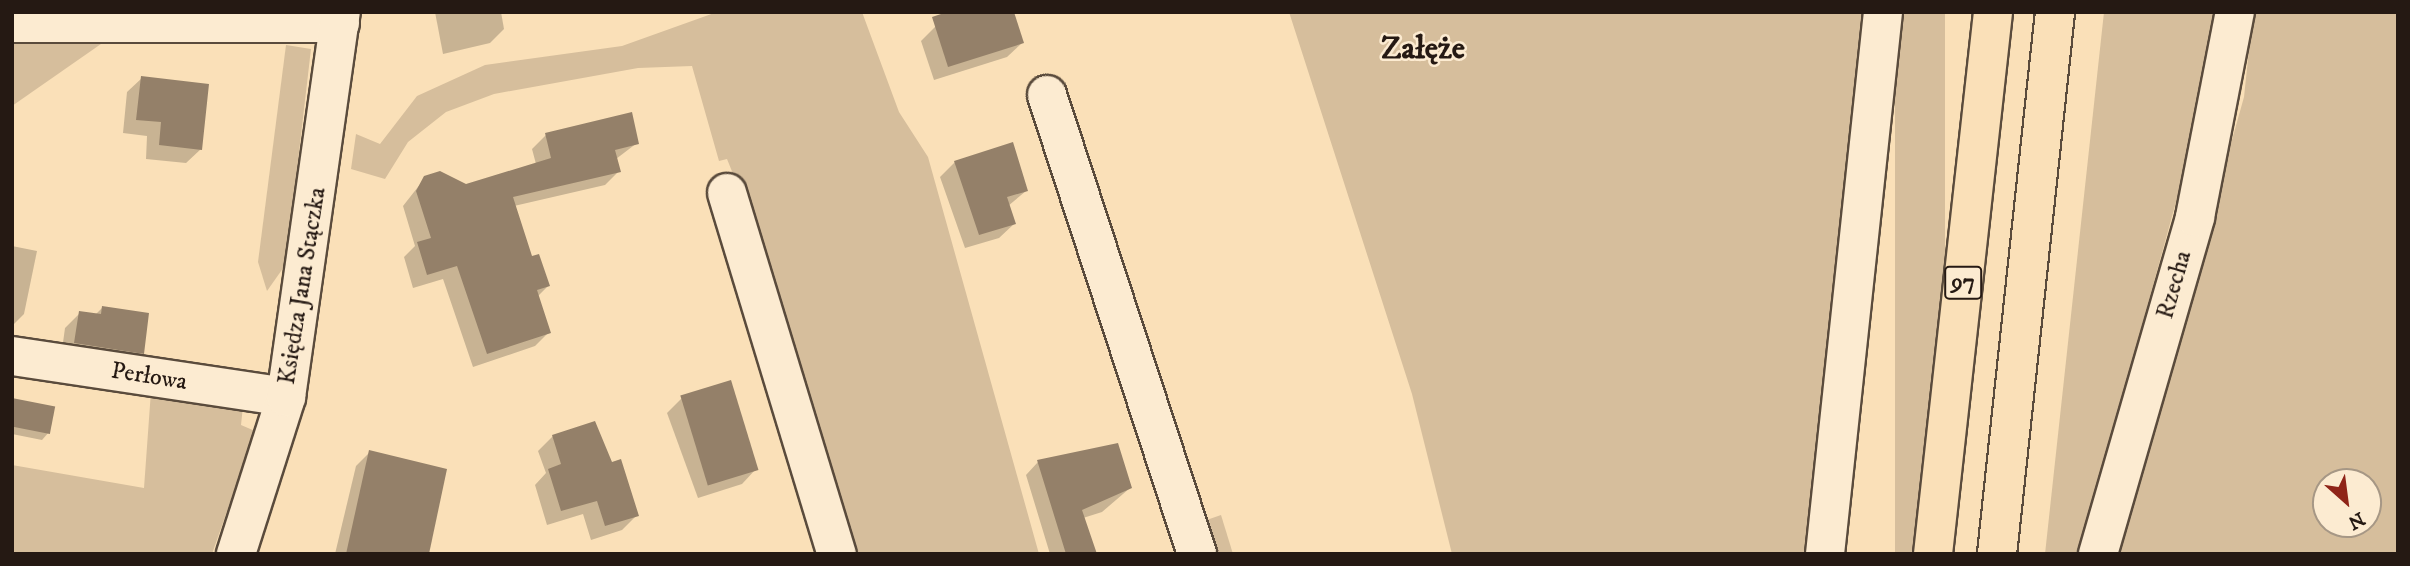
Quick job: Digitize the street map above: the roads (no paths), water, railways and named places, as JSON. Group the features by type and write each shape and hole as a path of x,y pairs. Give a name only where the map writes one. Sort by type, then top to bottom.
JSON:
{"main road":[{"name":"97","path":"1933,554 1993,12"},
{"path":"1997,554 2055,12"}],"street":[{"path":"1825,554 1883,12"},
{"name":"Rzecha","path":"2098,554 2195,217 2226,84 2235,12"},
{"path":"12,23 340,18"},
{"name":"Księdza Jana Stączka","path":"236,554 286,397 340,18"},
{"path":"1046,95 1197,554"},
{"path":"727,193 837,554"},
{"name":"Perłowa","path":"12,356 286,397"}],"district":[{"name":"Załęże","path":"1423,49"}]}
